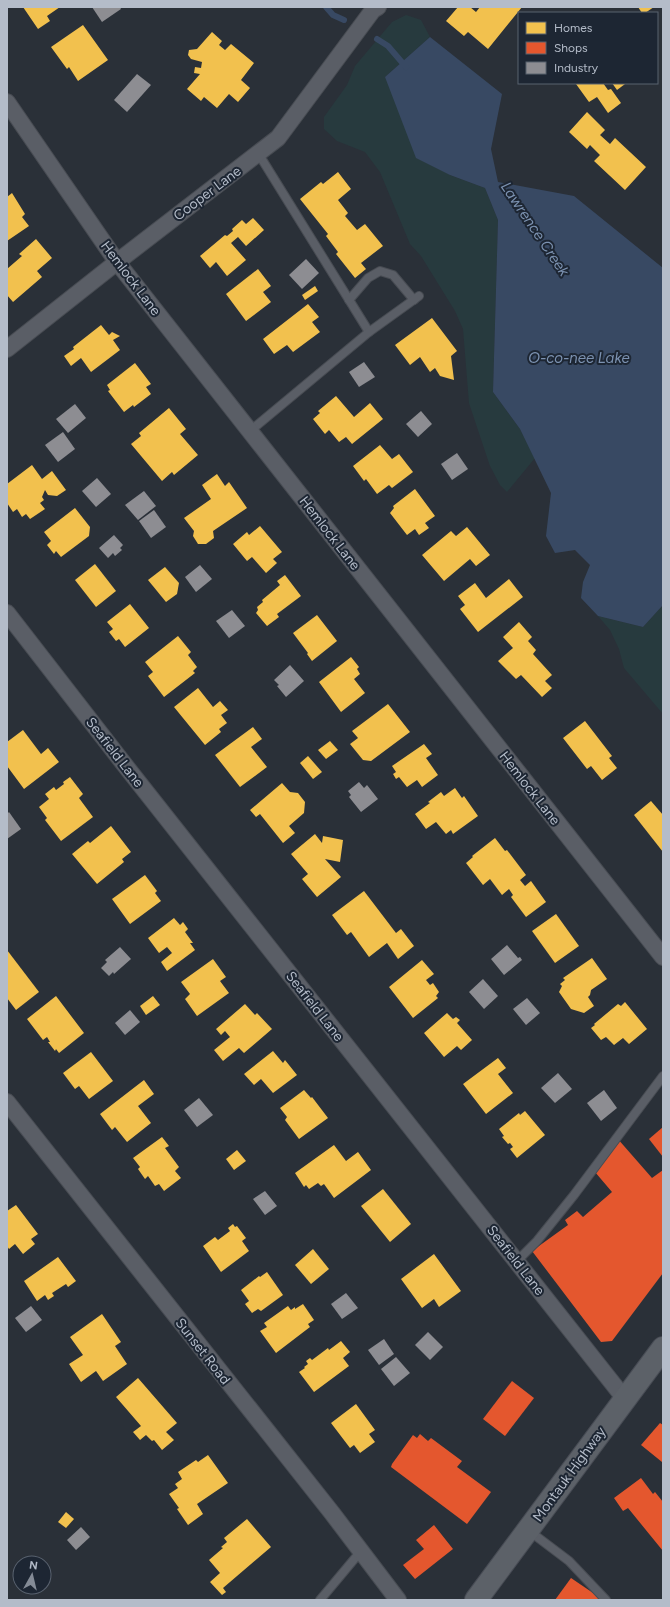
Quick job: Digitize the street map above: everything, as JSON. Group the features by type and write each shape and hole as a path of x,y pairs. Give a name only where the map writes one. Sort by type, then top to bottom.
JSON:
{"main road":[{"name":"Montauk Highway","path":"476,1600 663,1348"}],"street":[{"name":"Cooper Lane","path":"7,350 117,262 278,138 374,8"},
{"name":"Hemlock Lane","path":"7,102 117,262 663,957"},
{"name":"Seafield Lane","path":"7,613 625,1399"},
{"name":"Sunset Road","path":"7,1102 398,1600"}],"lane":[{"path":"258,154 369,332"},
{"path":"250,431 369,332 417,298 393,275 380,271 368,278 349,300"},
{"path":"517,1261 537,1241 574,1195 663,1076"},
{"path":"528,1530 570,1561 606,1600"},
{"path":"320,1600 361,1551"}],"green space":[{"path":"406,15 421,20 430,37 385,77 450,175 485,188 498,220 493,392 520,429 535,458 507,492 500,485 490,466 469,403 463,329 455,311 421,256 410,244 380,172 365,152 337,141 324,129 324,117 347,85 355,66 392,22"},
{"path":"663,605 663,714 624,668 619,649 610,630 598,616 643,627"}],"water":[{"name":"O-co-nee Lake","path":"430,37 502,94 491,149 498,182 574,196 663,268 663,605 643,627 598,616 581,598 583,582 590,565 575,550 555,553 546,536 551,493 520,429 493,392 498,220 485,188 450,175 416,158 385,77"}],"building: Homes":[{"path":"23,7 60,7 47,16 50,21 38,29"},
{"path":"458,7 470,7 476,12 480,7 522,7 488,49 468,32 464,36 446,21"},
{"path":"638,7 654,7 646,12 641,12"},
{"path":"83,25 108,60 78,81 69,67 67,69 51,47"},
{"path":"212,32 222,41 219,45 225,50 231,44 254,63 241,80 250,88 238,102 229,94 217,108 204,97 201,101 187,89 200,74 194,73 195,67 201,68 202,62 191,59 188,55 189,50 197,49"},
{"path":"576,84 604,84 608,90 611,89 621,103 608,113 597,97 589,102"},
{"path":"613,84 625,84 617,90"},
{"path":"587,112 605,130 600,135 610,144 615,138 646,167 625,190 594,161 600,155 590,145 587,149 569,132"},
{"path":"338,172 351,189 338,200 348,213 345,216 357,230 365,224 383,246 361,263 366,269 355,278 336,254 338,252 326,236 328,234 300,199 321,182 323,184"},
{"path":"12,193 25,214 22,217 29,226 7,241 7,197"},
{"path":"253,218 264,230 246,246 238,237 231,243 246,260 227,276 216,262 210,268 200,256 225,235 227,236 233,231 232,229 242,220 246,224"},
{"path":"36,239 52,258 37,271 42,277 13,302 7,295 7,269 22,256 19,254"},
{"path":"258,269 271,286 263,292 271,302 246,321 226,294"},
{"path":"315,286 318,291 305,300 302,295"},
{"path":"308,304 319,317 312,322 320,332 293,352 287,345 274,354 263,339"},
{"path":"432,318 457,351 451,356 454,380 440,376 435,368 430,372 420,357 410,365 395,345"},
{"path":"101,325 109,335 112,332 120,336 113,340 120,350 91,372 81,358 71,366 64,356"},
{"path":"135,363 151,384 146,387 151,394 134,407 133,405 124,412 108,391 110,390 107,385"},
{"path":"336,396 354,417 370,403 383,419 352,444 346,437 339,442 329,430 325,434 313,419 320,413 318,411"},
{"path":"169,408 186,429 180,434 198,455 174,475 172,472 162,481 131,444 141,436 139,433"},
{"path":"380,445 392,459 399,454 413,472 392,488 389,485 377,494 366,479 364,481 353,466"},
{"path":"32,465 42,479 52,471 66,490 57,496 48,495 45,490 42,497 44,500 40,503 45,509 30,519 26,514 22,517 17,509 13,512 7,503 7,484"},
{"path":"217,474 225,486 229,482 247,508 213,531 214,538 206,544 198,544 193,536 194,531 184,518 211,499 202,485"},
{"path":"415,489 435,516 425,523 429,528 419,535 415,529 407,535 390,513 394,508 393,506"},
{"path":"75,508 90,527 89,536 61,557 56,551 54,554 47,545 51,541 44,532"},
{"path":"260,526 282,552 273,559 277,563 266,573 252,557 247,561 233,544 247,532 249,535"},
{"path":"467,527 490,555 476,566 470,559 444,581 422,555 451,531 456,536"},
{"path":"95,564 116,591 96,607 75,580"},
{"path":"165,567 179,583 177,594 166,602 148,580"},
{"path":"285,575 301,596 277,614 279,617 267,626 256,613 258,610 257,607 263,602 262,600 280,585 277,581"},
{"path":"509,579 523,597 478,632 460,609 465,605 458,596 475,583 486,598"},
{"path":"130,604 149,628 125,647 119,639 116,641 109,632 113,629 107,622"},
{"path":"317,615 337,641 312,661 293,633"},
{"path":"519,622 532,637 528,641 536,650 533,654 552,675 545,681 552,688 542,697 521,675 516,679 498,661 513,648 503,637"},
{"path":"178,636 191,652 188,655 197,667 193,671 195,673 164,697 148,676 153,672 145,662"},
{"path":"351,657 359,667 357,669 360,674 354,679 365,693 341,712 319,682"},
{"path":"198,688 213,707 220,701 228,710 221,715 227,723 219,729 221,732 205,745 174,707"},
{"path":"388,704 410,732 371,761 363,760 350,744 358,738 352,731"},
{"path":"585,721 612,756 609,758 617,768 602,780 591,766 587,769 563,738"},
{"path":"253,727 262,739 251,747 267,767 240,787 215,755"},
{"path":"23,730 41,754 48,748 59,762 24,789 7,766 7,742"},
{"path":"330,741 338,750 326,759 318,750"},
{"path":"424,744 432,754 426,758 438,775 422,787 417,780 407,787 399,777 396,779 393,774 396,772 392,766"},
{"path":"308,756 322,772 313,779 300,763"},
{"path":"70,777 83,794 79,798 93,817 61,841 45,820 47,818 39,807 49,799 45,794 54,787 56,790"},
{"path":"282,783 290,792 298,793 305,802 304,813 289,826 295,833 283,843 260,814 256,817 250,810"},
{"path":"455,788 462,798 464,796 478,816 453,834 451,830 446,834 436,822 426,829 415,814 430,803 428,802 441,792 444,796"},
{"path":"651,801 663,815 663,852 634,815"},
{"path":"111,826 131,852 122,859 124,862 97,884 72,854 88,841 90,843"},
{"path":"315,834 322,843 323,836 343,840 340,862 325,859 341,877 317,897 302,879 308,874 291,854"},
{"path":"495,838 505,851 507,850 526,875 520,880 525,886 531,881 546,902 526,917 511,897 513,895 509,889 502,895 490,879 483,885 466,863 473,857 472,856"},
{"path":"145,875 157,891 155,893 161,901 130,924 112,899"},
{"path":"364,891 396,933 401,929 414,946 398,959 387,943 369,957 351,932 347,935 332,915"},
{"path":"556,914 579,946 555,963 532,931"},
{"path":"174,918 180,925 183,922 188,929 185,932 193,943 190,943 195,950 167,971 161,962 172,953 167,947 159,953 148,938"},
{"path":"7,950 39,992 16,1010 7,998"},
{"path":"592,958 607,979 591,990 588,997 594,1006 584,1013 571,1009 559,992 562,986 560,984 565,980 563,978"},
{"path":"213,959 226,977 220,981 229,993 197,1016 185,999 190,994 181,982"},
{"path":"422,960 434,974 426,980 430,985 433,983 439,992 436,996 438,998 413,1018 389,987"},
{"path":"56,996 84,1033 59,1053 56,1049 55,1051 48,1042 50,1042 47,1037 43,1040 27,1019"},
{"path":"153,996 160,1005 146,1015 140,1006"},
{"path":"625,1002 647,1029 629,1044 623,1038 614,1045 606,1037 601,1040 591,1028 618,1004 621,1006"},
{"path":"245,1004 255,1015 257,1013 272,1029 244,1053 239,1048 223,1061 214,1050 230,1037 225,1031 221,1035 216,1029"},
{"path":"447,1013 453,1019 456,1017 460,1020 457,1023 472,1040 461,1050 457,1046 444,1057 424,1033"},
{"path":"273,1051 283,1063 285,1060 297,1075 273,1093 261,1079 254,1085 244,1074"},
{"path":"91,1052 113,1081 89,1099 79,1086 75,1089 63,1073"},
{"path":"498,1058 506,1068 498,1074 513,1093 486,1114 463,1084"},
{"path":"144,1080 154,1094 138,1106 151,1123 127,1142 115,1127 112,1130 100,1114"},
{"path":"304,1090 311,1098 312,1097 328,1118 299,1139 285,1120 287,1117 280,1108"},
{"path":"525,1111 545,1135 517,1158 510,1149 513,1147 502,1137 504,1136 499,1129 519,1113 520,1115"},
{"path":"162,1137 169,1146 165,1148 179,1167 175,1171 181,1178 164,1191 159,1184 155,1186 148,1176 145,1179 138,1169 140,1167 133,1158"},
{"path":"334,1145 346,1161 358,1152 371,1170 334,1198 324,1184 321,1186 318,1183 309,1189 306,1185 304,1187 295,1173"},
{"path":"237,1150 246,1161 234,1170 226,1159"},
{"path":"383,1189 411,1224 390,1242 361,1206"},
{"path":"16,1205 38,1234 31,1239 35,1244 23,1254 15,1244 9,1249 7,1246 7,1211"},
{"path":"233,1224 235,1227 237,1226 246,1238 242,1241 249,1251 221,1272 203,1246 215,1237 218,1240 230,1231 228,1228"},
{"path":"313,1249 329,1269 311,1284 295,1265"},
{"path":"434,1254 461,1291 439,1307 434,1299 422,1308 401,1279"},
{"path":"58,1257 76,1281 68,1287 66,1284 52,1293 54,1296 48,1300 45,1295 37,1301 24,1281"},
{"path":"267,1272 283,1295 261,1311 258,1309 252,1313 245,1304 249,1301 241,1290 259,1276 260,1277"},
{"path":"303,1304 314,1320 308,1324 310,1327 276,1353 260,1331 267,1327 264,1323 288,1306 291,1310"},
{"path":"102,1314 121,1342 115,1346 127,1364 103,1381 96,1371 81,1382 69,1364 83,1355 70,1337"},
{"path":"341,1341 350,1352 343,1358 349,1366 314,1392 299,1372 305,1368 304,1367 308,1364 306,1361 310,1358 312,1360 328,1348 329,1350"},
{"path":"138,1378 177,1423 166,1432 174,1440 162,1450 154,1440 152,1441 146,1435 140,1440 133,1432 141,1426 116,1397"},
{"path":"356,1404 375,1430 369,1434 375,1442 360,1453 354,1445 350,1448 331,1423"},
{"path":"208,1455 228,1483 197,1504 203,1514 188,1525 177,1509 179,1508 169,1494 178,1488 175,1484 182,1479 178,1472 196,1460 198,1462"},
{"path":"66,1512 74,1519 66,1528 58,1522"},
{"path":"247,1519 271,1547 223,1588 226,1592 222,1595 210,1582 220,1573 209,1560 223,1548 221,1547 227,1542 224,1538"}],"building: Shops":[{"path":"663,1127 663,1157 649,1139"},
{"path":"617,1138 652,1178 663,1170 663,1273 612,1341 601,1342 532,1251 568,1225 565,1220 577,1211 583,1217 612,1192 595,1172"},
{"path":"512,1381 534,1398 505,1436 483,1419"},
{"path":"660,1423 663,1425 662,1462 641,1445"},
{"path":"420,1434 428,1441 431,1438 462,1461 457,1467 491,1492 467,1524 391,1467 413,1435 417,1438"},
{"path":"641,1478 653,1494 655,1492 663,1502 663,1551 628,1508 623,1511 614,1498"},
{"path":"434,1525 453,1549 415,1579 403,1565 424,1549 416,1540"},
{"path":"571,1578 599,1597 597,1600 555,1600"}],"building: Industry":[{"path":"92,7 120,7 121,9 102,22"},
{"path":"137,74 151,85 127,112 114,100"},
{"path":"306,259 319,273 302,289 289,275"},
{"path":"364,362 375,377 359,387 349,372"},
{"path":"75,404 86,418 68,433 56,419"},
{"path":"421,411 432,424 418,437 406,424"},
{"path":"63,432 75,449 58,462 45,445"},
{"path":"457,453 468,469 452,480 441,464"},
{"path":"97,478 111,494 96,507 82,491"},
{"path":"144,491 156,506 138,520 125,505"},
{"path":"154,510 166,527 151,538 139,521"},
{"path":"114,535 123,545 120,548 122,550 115,556 113,553 108,558 99,548"},
{"path":"200,565 212,579 196,592 185,577"},
{"path":"232,610 245,626 229,638 216,621"},
{"path":"290,665 304,681 286,697 277,686 279,685 274,680"},
{"path":"359,782 364,788 367,785 378,799 361,812 349,797 351,795 348,791"},
{"path":"9,812 21,829 7,839 7,814"},
{"path":"507,945 518,958 520,957 522,960 504,975 491,959"},
{"path":"120,947 131,959 114,974 113,972 109,976 101,968 107,962 105,960"},
{"path":"483,979 498,996 484,1009 469,992"},
{"path":"527,998 540,1013 526,1025 513,1009"},
{"path":"130,1010 140,1022 125,1035 115,1023"},
{"path":"558,1073 572,1089 555,1103 541,1088"},
{"path":"604,1090 617,1108 601,1121 587,1103"},
{"path":"199,1098 213,1115 197,1127 184,1110"},
{"path":"265,1191 277,1206 265,1215 253,1199"},
{"path":"346,1293 358,1308 342,1319 331,1304"},
{"path":"31,1306 42,1320 26,1332 15,1318"},
{"path":"428,1332 443,1347 430,1360 415,1345"},
{"path":"384,1339 394,1354 379,1365 368,1350"},
{"path":"396,1357 410,1373 394,1386 381,1369"},
{"path":"81,1527 90,1537 76,1550 67,1540"}],"waterway":[{"name":"Lawrence Creek","path":"326,7 333,15 344,20"},
{"name":"Lawrence Creek","path":"377,39 388,46 406,67"}]}
